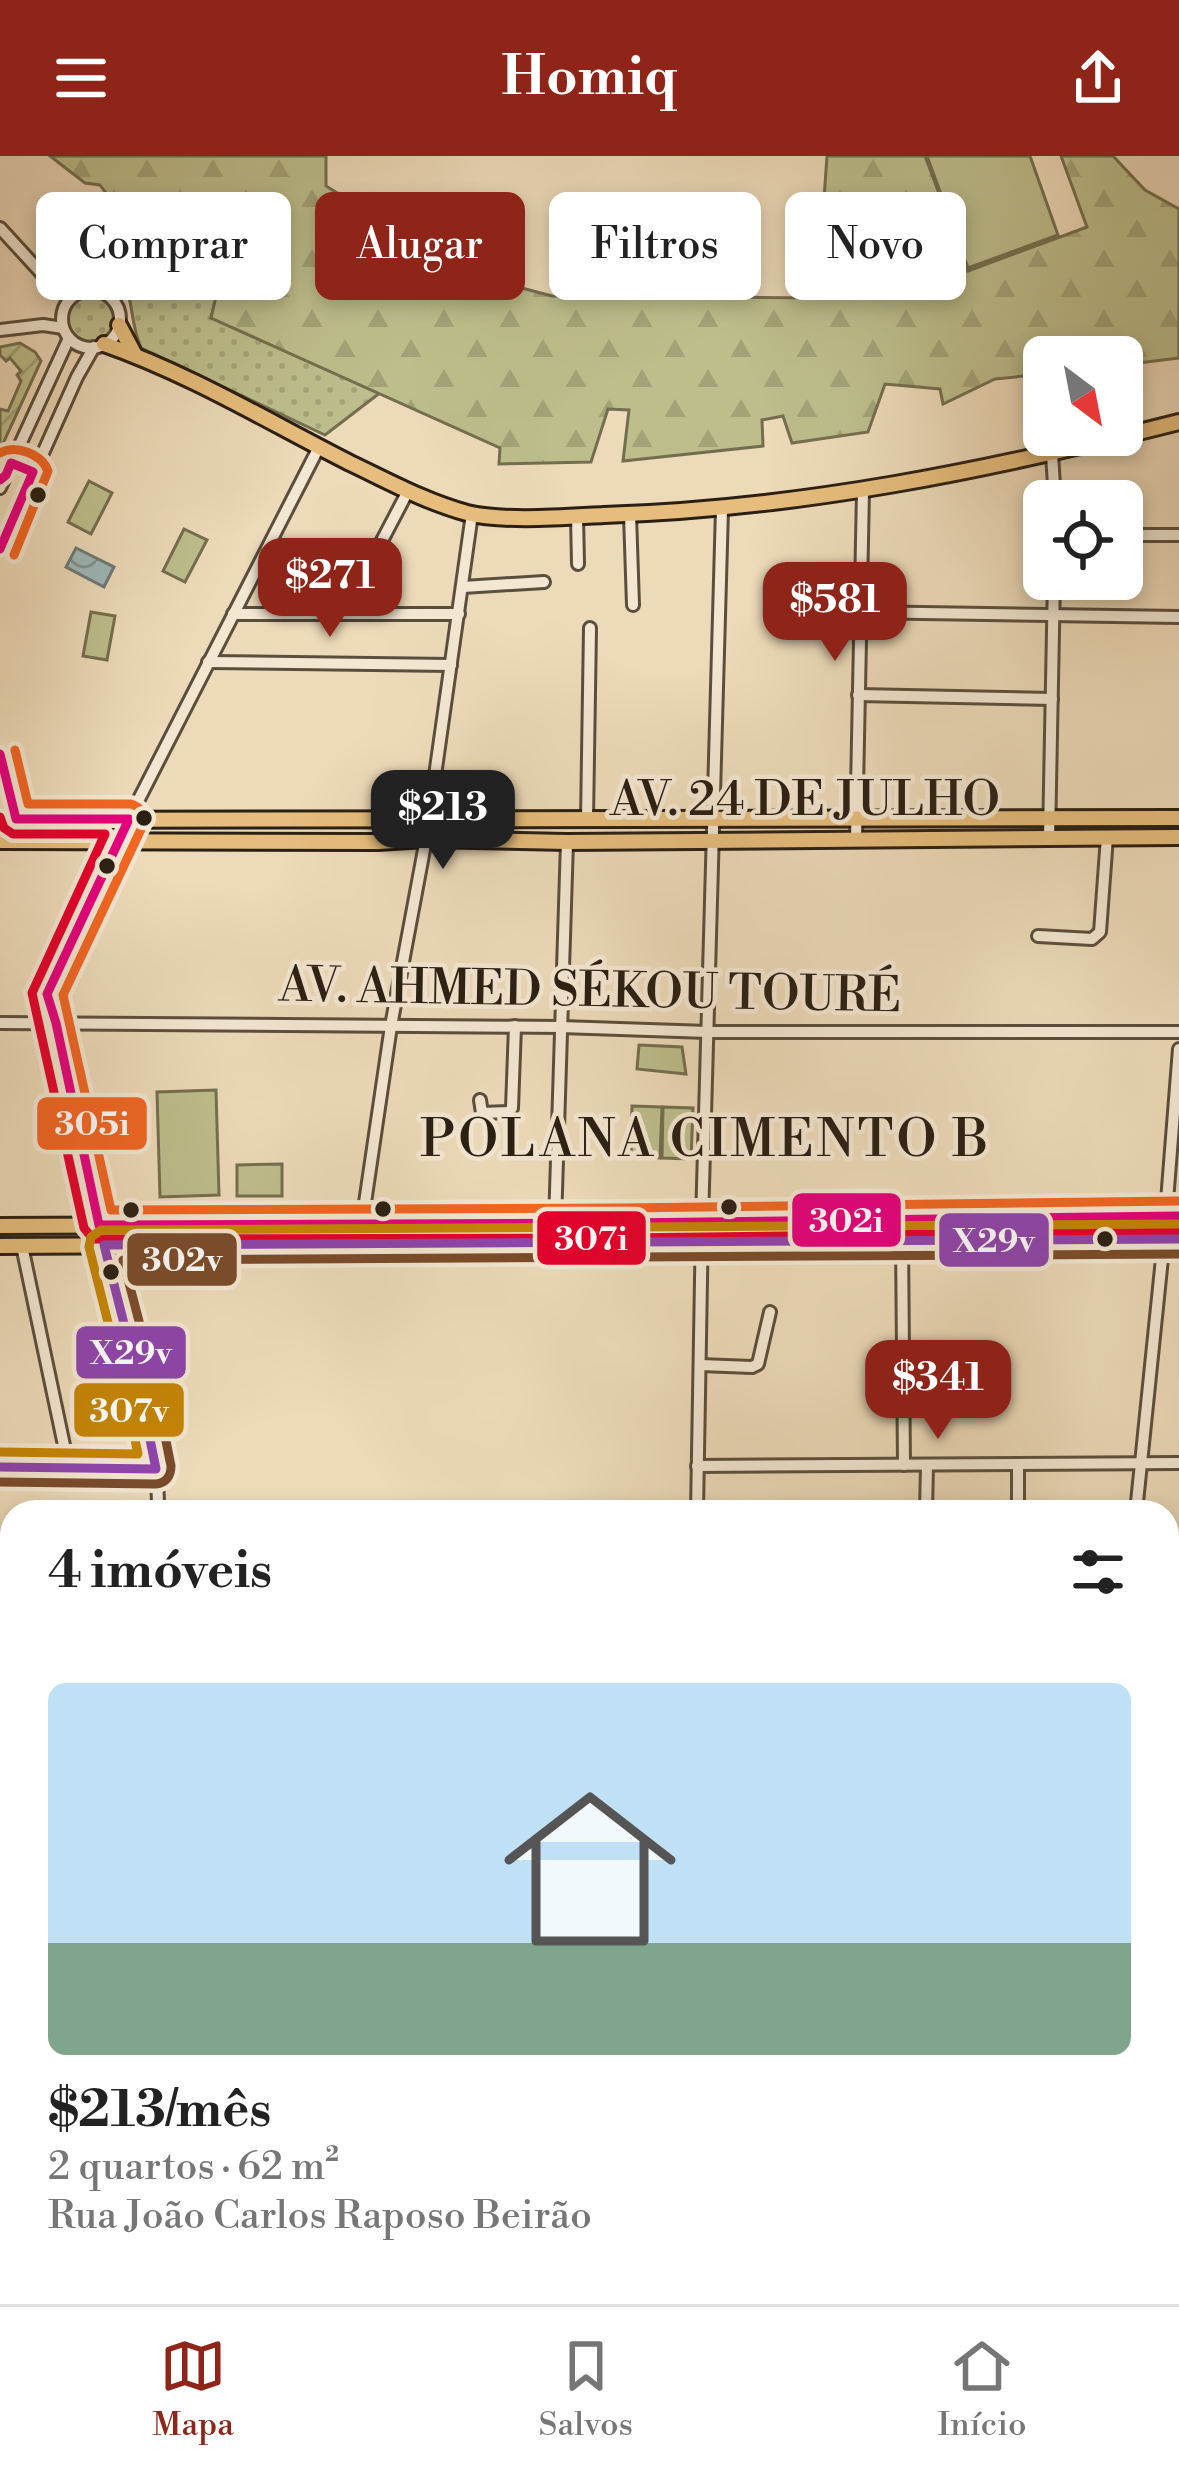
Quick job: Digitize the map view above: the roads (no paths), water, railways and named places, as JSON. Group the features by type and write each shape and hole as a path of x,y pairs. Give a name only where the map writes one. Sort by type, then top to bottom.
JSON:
{"main road":[{"path":"119,325 135,356"},
{"path":"99,346 135,356 408,491 472,514 577,517 722,509 862,491 1042,456"},
{"path":"1143,431 1179,422"},
{"name":"AV. 24 DE JULHO","path":"8,819 1179,818"},
{"name":"AV. 24 DE JULHO","path":"0,841 1179,837"},
{"path":"0,1226 1172,1216"},
{"path":"0,1246 1171,1239"}],"street":[{"path":"0,228 36,267"},
{"path":"0,488 62,350 66,333 60,300"},
{"path":"63,310 70,300"},
{"path":"0,330 43,325 66,333 80,346 99,346 111,340 119,325 118,308 111,300"},
{"path":"2,540 99,346"},
{"path":"157,1500 137,1375 48,988 117,842 319,447"},
{"path":"6,468 32,477"},
{"path":"364,575 408,491"},
{"path":"856,839 862,491"},
{"path":"697,1500 722,509"},
{"path":"362,1222 391,1026 426,839 472,514"},
{"path":"630,514 633,605"},
{"path":"577,517 578,564"},
{"path":"1143,535 1179,535"},
{"path":"463,587 544,582"},
{"path":"1049,838 1053,600"},
{"path":"859,612 1179,617"},
{"path":"233,614 459,614"},
{"path":"586,820 590,628"},
{"path":"208,662 451,664"},
{"path":"858,695 1052,699"},
{"path":"0,754 8,819 17,841"},
{"path":"1038,936 1097,936 1100,932 1107,837"},
{"path":"555,1223 567,842"},
{"name":"AV. AHMED SÉKOU TOURÉ","path":"0,1023 1179,1032"},
{"path":"480,1100 482,1113 506,1113 512,1108 515,1026"},
{"path":"1137,1500 1171,1239 1179,1049"},
{"path":"902,1240 904,1465"},
{"path":"22,1246 69,1469"},
{"path":"700,1364 758,1364 770,1312"},
{"path":"697,1466 1179,1463"},
{"path":"1,1464 156,1469"},
{"path":"1018,1464 1018,1500"},
{"path":"926,1465 926,1500"}],"water":[{"path":"76,548 114,567 104,587 66,567"}],"district":[{"name":"POLANA CIMENTO B","path":"706,1141"}]}
